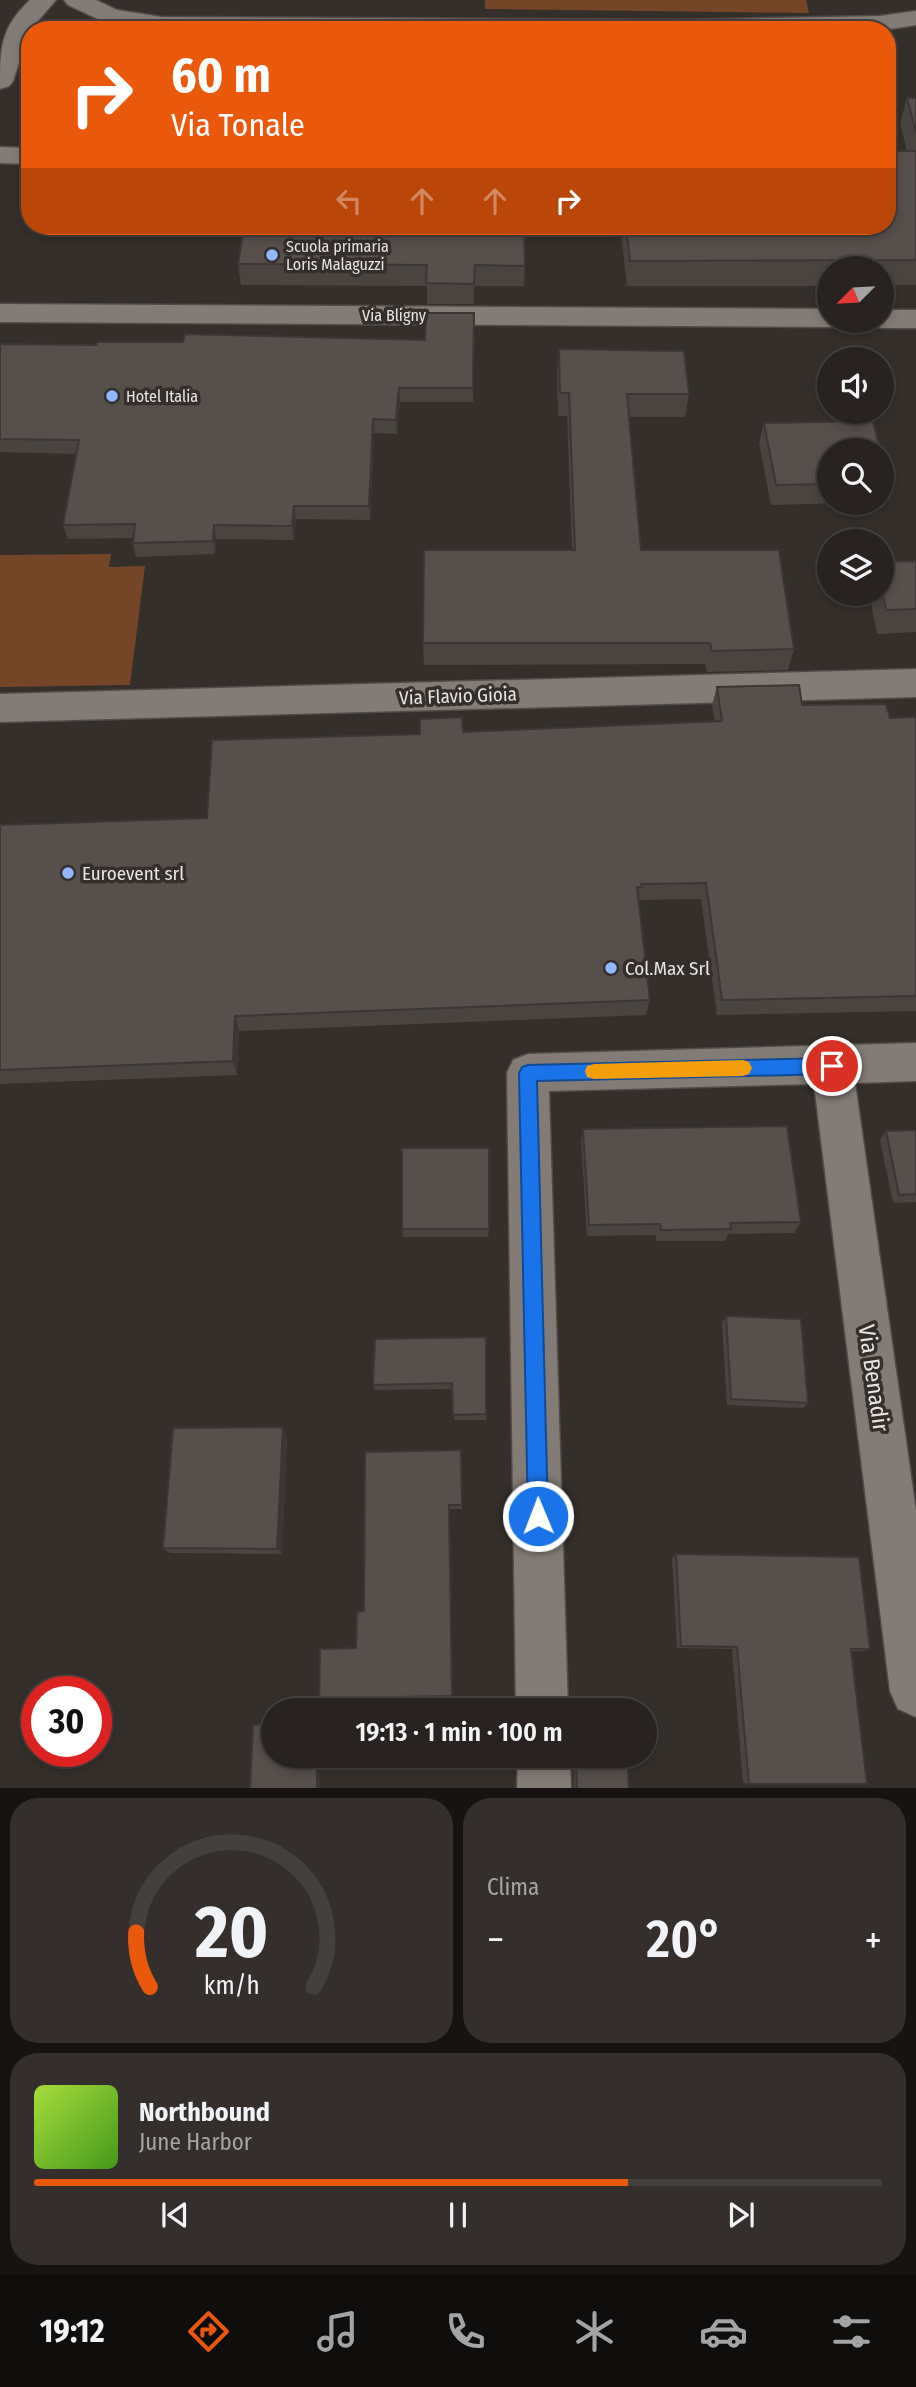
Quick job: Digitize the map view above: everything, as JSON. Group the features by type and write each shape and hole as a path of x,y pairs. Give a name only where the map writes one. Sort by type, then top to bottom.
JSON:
{"street":[{"path":"23,21 44,0"},
{"path":"76,0 111,16 143,21"},
{"path":"819,21 911,17"},
{"path":"0,81 21,25"},
{"path":"0,155 21,156"},
{"name":"Via Bligny","path":"0,313 817,318"},
{"path":"894,319 916,319"},
{"name":"Via Flavio Gioia","path":"0,708 916,683"},
{"path":"542,1698 528,1073 916,1062"},
{"name":"Via Benadir","path":"832,1066 916,1691"},
{"path":"544,1768 544,1788"}],"shaded area":[{"path":"485,0 806,0 809,13 485,9"},
{"path":"111,554 109,567 145,566 130,685 0,687 0,555"}],"building":[{"path":"907,98 916,98 916,133"},
{"path":"896,151 916,151 916,260 894,260 894,256 817,256 817,260 630,261 627,235 896,235"},
{"path":"243,235 524,235 525,266 475,265 474,284 426,283 427,265 238,264"},
{"path":"426,313 474,313 473,388 399,388 396,420 373,419 369,506 294,506 292,526 214,525 213,541 133,543 135,524 63,525 79,440 0,439 0,344 183,342 185,334 425,340"},
{"path":"559,349 684,351 689,394 627,394 641,550 779,550 794,649 712,651 710,643 423,643 424,550 575,550 569,393 560,393"},
{"path":"764,423 874,424 877,438 817,438 817,484 776,485"},
{"path":"916,561 916,609 886,610 885,606 894,606 894,562"},
{"path":"799,685 802,705 886,704 890,718 916,717 916,996 722,1000 706,883 641,884 642,887 637,887 650,1000 235,1016 233,1061 0,1070 0,825 207,818 212,740 420,734 420,719 462,717 463,732 722,721 717,687"},
{"path":"787,1126 801,1222 730,1223 731,1229 661,1230 660,1224 589,1225 583,1129"},
{"path":"916,1130 916,1194 899,1195 886,1131"},
{"path":"402,1148 489,1148 489,1229 402,1229"},
{"path":"726,1316 801,1319 808,1403 731,1399"},
{"path":"486,1337 486,1414 453,1415 452,1383 373,1385 375,1339"},
{"path":"283,1427 277,1549 163,1548 173,1428"},
{"path":"461,1450 462,1505 449,1505 452,1696 319,1698 320,1649 356,1648 357,1612 364,1611 365,1452"},
{"path":"676,1554 859,1557 870,1649 851,1649 867,1784 749,1784 737,1647 681,1646"},
{"path":"253,1725 261,1725 261,1768 317,1768 317,1788 250,1788"},
{"path":"576,1768 628,1768 629,1788 577,1788"}],"slow traffic":[{"path":"594,1071 743,1068"}],"place":[{"name":"Scuola primaria Loris Malaguzzi","path":"272,255"},
{"name":"Hotel Italia","path":"112,396"},
{"name":"Euroevent srl","path":"68,873"},
{"name":"Col.Max Srl","path":"611,968"}],"route":[{"path":"538,1516 528,1073 832,1066"}]}
